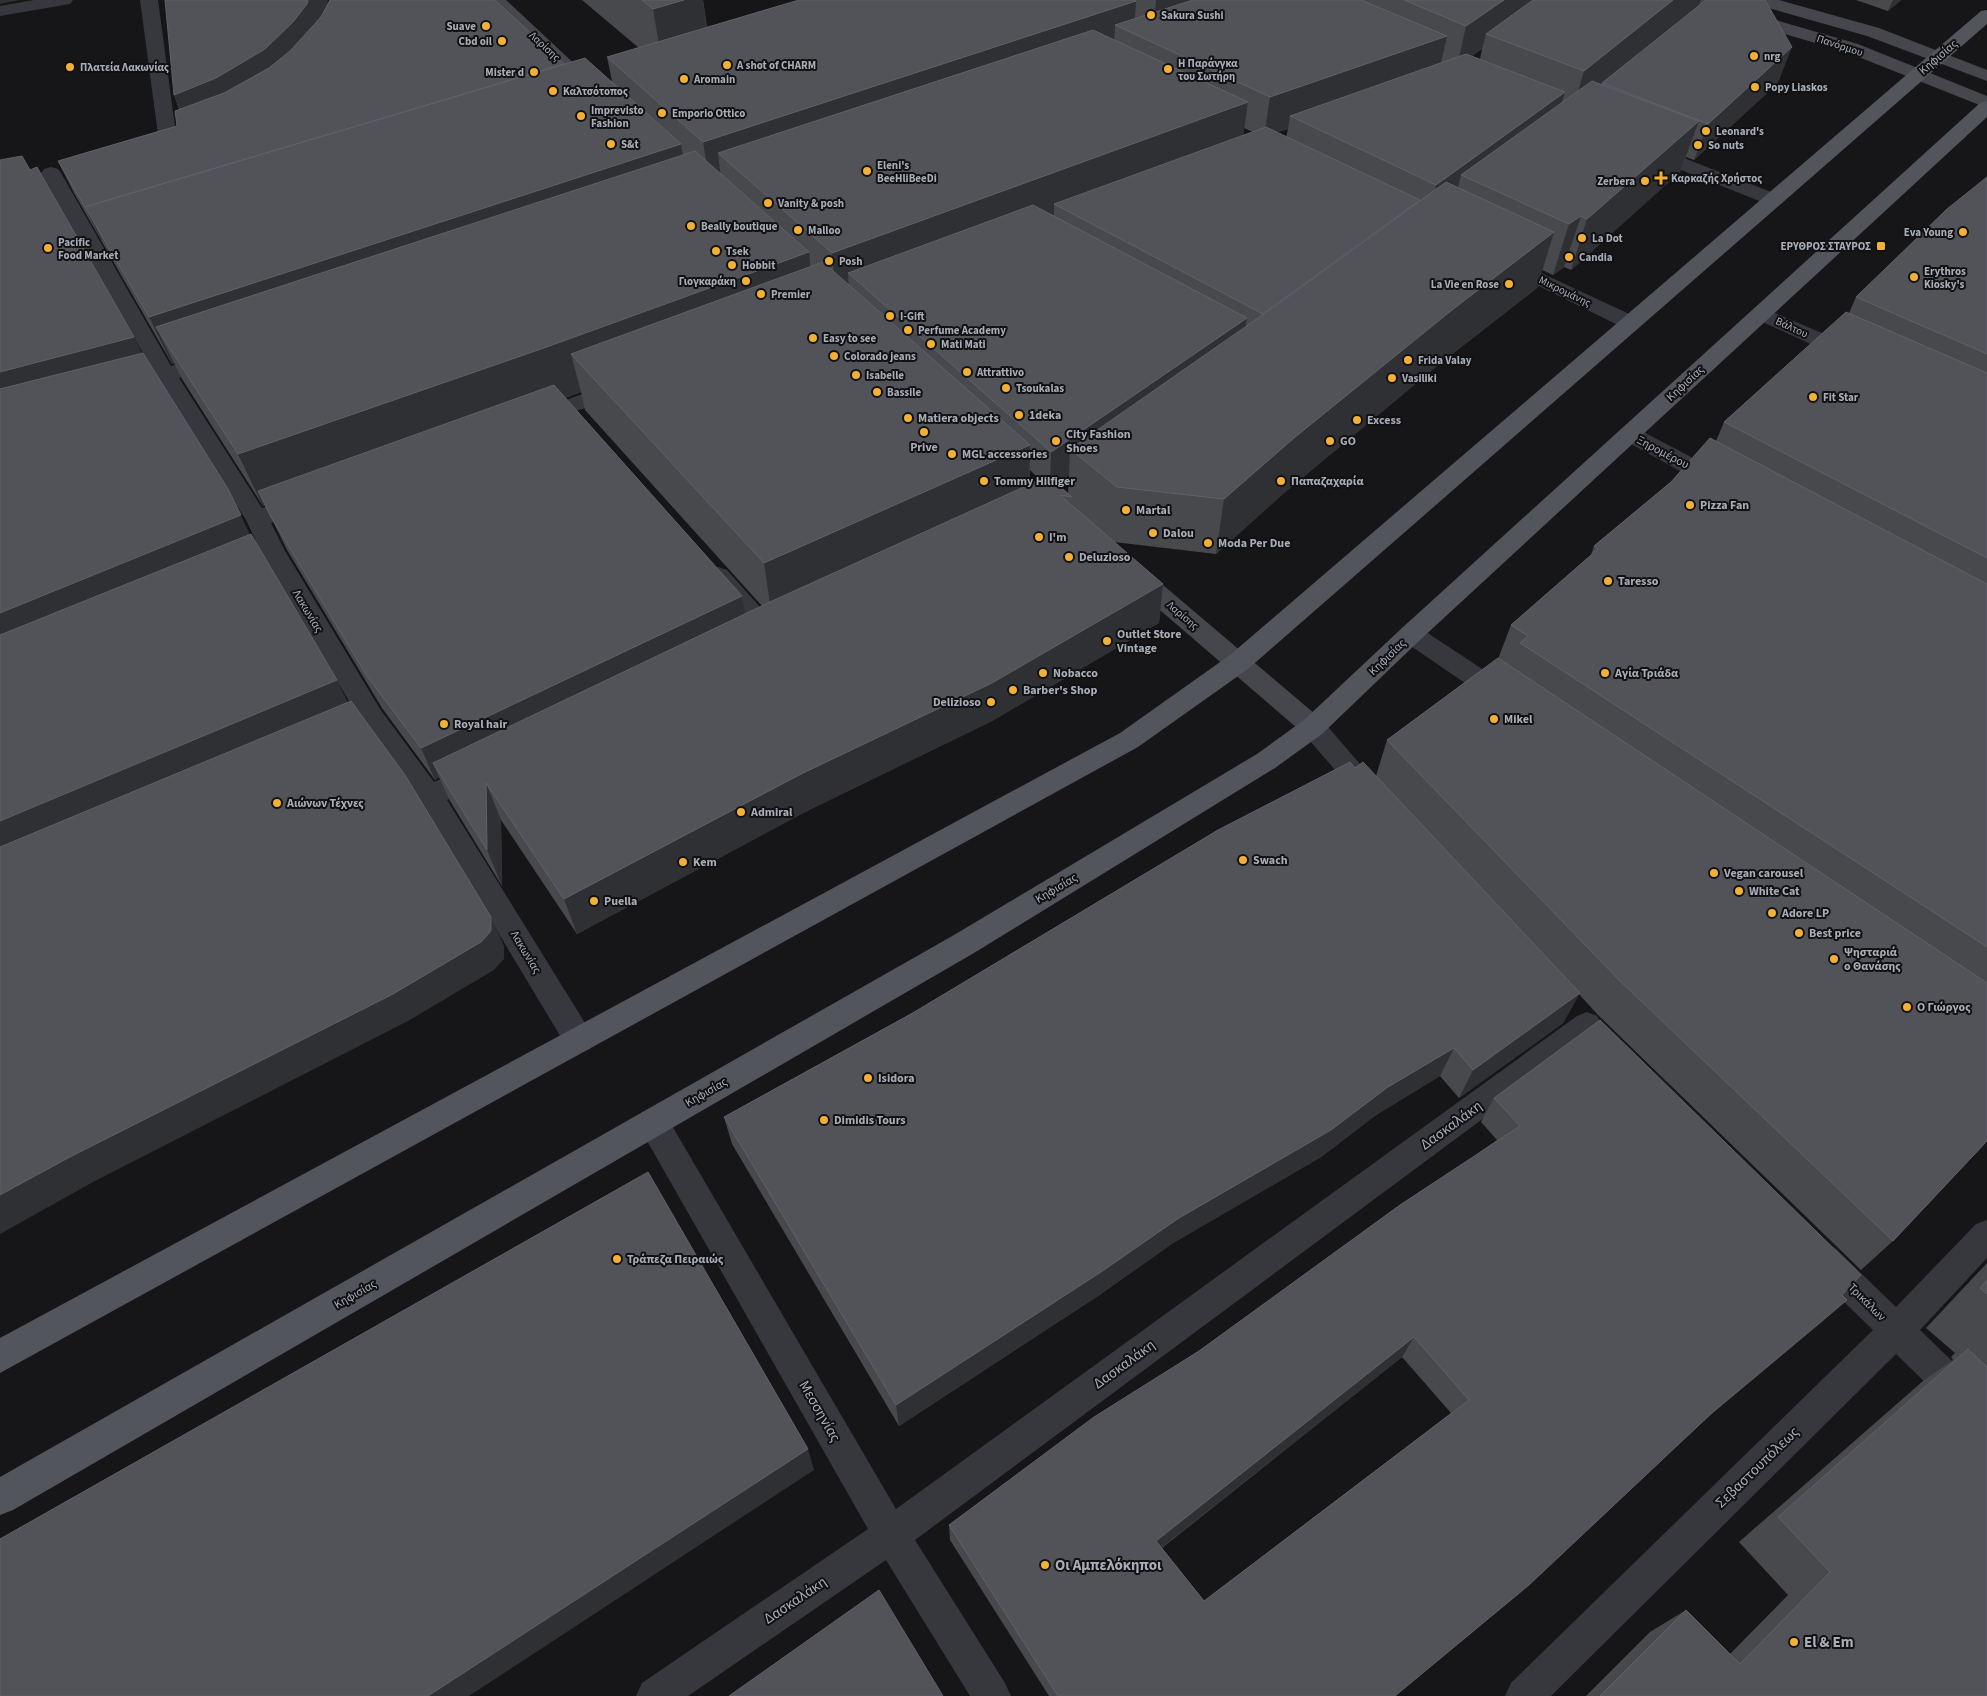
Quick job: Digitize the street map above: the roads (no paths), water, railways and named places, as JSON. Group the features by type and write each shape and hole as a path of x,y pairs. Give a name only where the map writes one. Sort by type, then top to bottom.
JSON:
{"main road":[{"name":"Κηφισίας","path":"0,1356 1129,740 1239,662 1987,15"},
{"name":"Κηφισίας","path":"0,1497 972,939 1266,761 1314,727 1411,634 1987,107"}],"street":[{"path":"149,0 168,142"},
{"name":"Λαρίσης","path":"496,0 598,97"},
{"name":"Πανόρμου","path":"1689,0 1852,48 1987,102"},
{"name":"Πανόρμου","path":"1760,0 1873,32 1987,76"},
{"path":"0,11 58,1"},
{"path":"1693,25 1715,7"},
{"path":"150,147 186,136"},
{"path":"1629,143 1774,200"},
{"name":"Λακωνίας","path":"51,173 104,247 166,374 257,519 264,556 371,716 430,796 579,1040"},
{"name":"Μικρομάνης","path":"1492,256 1631,323"},
{"name":"Βάλτου","path":"1761,313 1871,364"},
{"path":"102,392 166,374 232,352"},
{"path":"520,424 573,415 641,379"},
{"name":"Ξηρομέρου","path":"1630,434 1734,490"},
{"path":"257,519 322,496"},
{"name":"Λαρίσης","path":"1114,558 1314,727"},
{"path":"703,559 768,632"},
{"path":"1411,634 1524,710"},
{"path":"344,728 371,716"},
{"path":"1314,727 1338,758 1390,813"},
{"path":"430,796 502,761"},
{"name":"Δασκαλάκη","path":"656,1696 891,1535 1587,1025"},
{"name":"Μεσσηνίας","path":"653,1122 891,1535 992,1696"},
{"name":"Σεβαστουπόλεως","path":"1524,1696 1896,1331 1987,1235"},
{"name":"Τρικάλων","path":"1805,1241 1987,1419"}],"place":[{"name":"Sakura Sushi","path":"1151,15"},
{"name":"Suave","path":"486,26"},
{"name":"Cbd oil","path":"502,41"},
{"name":"nrg","path":"1754,56"},
{"name":"A shot of CHARM","path":"727,65"},
{"name":"Πλατεία Λακωνίας","path":"70,67"},
{"name":"Η Παράνγκα του Σωτήρη","path":"1168,69"},
{"name":"Mister d","path":"534,72"},
{"name":"Aromain","path":"684,79"},
{"name":"Popy Liaskos","path":"1755,87"},
{"name":"Καλτσότοπος","path":"553,91"},
{"name":"Emporio Ottico","path":"662,113"},
{"name":"Imprevisto Fashion","path":"581,116"},
{"name":"Leonard's","path":"1706,131"},
{"name":"S&t","path":"611,144"},
{"name":"So nuts","path":"1698,145"},
{"name":"Eleni's BeeHliBeeDi","path":"867,171"},
{"name":"Καρκαζής Χρήστος","path":"1661,178"},
{"name":"Zerbera","path":"1645,181"},
{"name":"Vanity & posh","path":"768,203"},
{"name":"Beally boutique","path":"691,226"},
{"name":"Malloo","path":"798,230"},
{"name":"Eva Young","path":"1963,232"},
{"name":"La Dot","path":"1582,238"},
{"name":"ΕΡΥΘΡΟΣ ΣΤΑΥΡΟΣ","path":"1881,246"},
{"name":"Pacific Food Market","path":"48,248"},
{"name":"Τsek","path":"716,251"},
{"name":"Candia","path":"1569,257"},
{"name":"Posh","path":"829,261"},
{"name":"Hobbit","path":"732,265"},
{"name":"Erythros Kiosky's","path":"1914,277"},
{"name":"Γιογκαράκη","path":"746,281"},
{"name":"La Vie en Rose","path":"1509,284"},
{"name":"Premier","path":"761,294"},
{"name":"I-Gift","path":"890,316"},
{"name":"Perfume Academy","path":"908,330"},
{"name":"Easy to see","path":"813,338"},
{"name":"Mati Mati","path":"931,344"},
{"name":"Colorado jeans","path":"834,356"},
{"name":"Frida Valay","path":"1408,360"},
{"name":"Attrattivo","path":"967,372"},
{"name":"Isabelle","path":"856,375"},
{"name":"Vasiliki","path":"1392,378"},
{"name":"Tsoukalas","path":"1006,388"},
{"name":"Bassile","path":"877,392"},
{"name":"Fit Star","path":"1813,397"},
{"name":"1deka","path":"1019,415"},
{"name":"Matiera objects","path":"908,418"},
{"name":"Excess","path":"1357,420"},
{"name":"Prive","path":"924,432"},
{"name":"City Fashion Shoes","path":"1056,441"},
{"name":"GO","path":"1330,441"},
{"name":"MGL accessories","path":"952,454"},
{"name":"Tommy Hilfiger","path":"984,481"},
{"name":"Παπαζαχαρία","path":"1281,481"},
{"name":"Pizza Fan","path":"1690,505"},
{"name":"Martal","path":"1126,510"},
{"name":"Dalou","path":"1153,533"},
{"name":"I'm","path":"1039,537"},
{"name":"Moda Per Due","path":"1208,543"},
{"name":"Deluzioso","path":"1069,557"},
{"name":"Taresso","path":"1608,581"},
{"name":"Outlet Store Vintage","path":"1107,641"},
{"name":"Nobacco","path":"1043,673"},
{"name":"Αγία Τριάδα","path":"1605,673"},
{"name":"Barber's Shop","path":"1013,690"},
{"name":"Delizioso","path":"991,702"},
{"name":"Mikel","path":"1494,719"},
{"name":"Royal hair","path":"444,724"},
{"name":"Αιώνων Τέχνες","path":"277,803"},
{"name":"Admiral","path":"741,812"},
{"name":"Swach","path":"1243,860"},
{"name":"Kem","path":"683,862"},
{"name":"Vegan carousel","path":"1714,873"},
{"name":"White Cat","path":"1739,891"},
{"name":"Puella","path":"594,901"},
{"name":"Adore LP","path":"1772,913"},
{"name":"Best price","path":"1799,933"},
{"name":"Ψησταριά ο Θανάσης","path":"1834,959"},
{"name":"Ο Γιώργος","path":"1907,1007"},
{"name":"Isidora","path":"868,1078"},
{"name":"Dimidis Tours","path":"824,1120"},
{"name":"Τράπεζα Πειραιώς","path":"617,1259"},
{"name":"Οι Αμπελόκηποι","path":"1045,1565"},
{"name":"El & Em","path":"1794,1642"}]}
